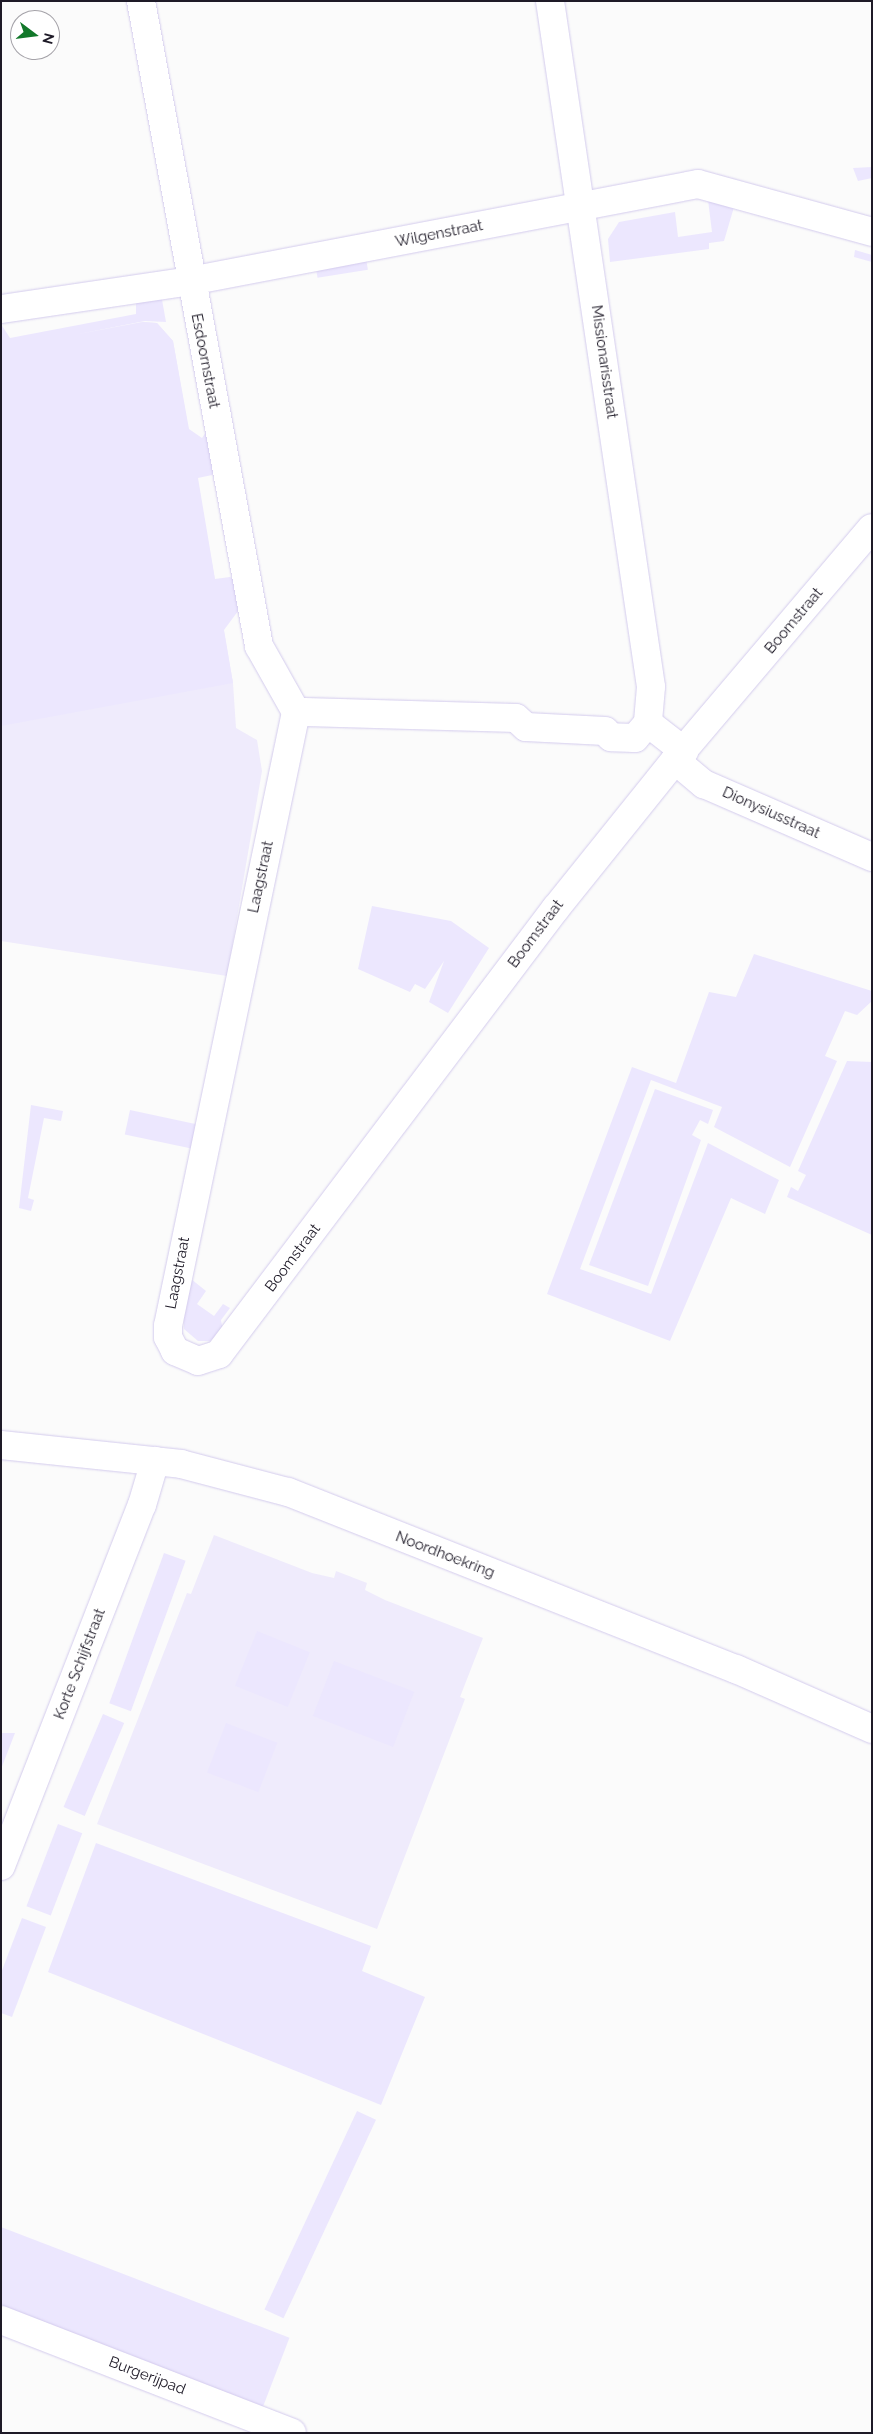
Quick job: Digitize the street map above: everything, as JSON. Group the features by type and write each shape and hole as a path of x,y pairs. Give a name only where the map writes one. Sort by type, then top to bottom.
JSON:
{"street":[{"name":"Esdoornstraat","path":"142,1 190,281 259,646 296,712"},
{"name":"Missionarisstraat","path":"550,1 582,206 651,687 648,723"},
{"name":"Wilgenstraat","path":"1,308 190,281 698,184 872,232"},
{"name":"Boomstraat","path":"219,1354 556,908 679,756 872,528"},
{"path":"296,712 516,718 526,727 605,731 611,737 635,738 648,723"},
{"name":"Laagstraat","path":"219,1354 204,1361 182,1356 170,1344 168,1326 296,712"},
{"name":"Dionysiusstraat","path":"648,723 704,784 872,858"},
{"name":"Noordhoekring","path":"1,1444 155,1461 228,1474 288,1492 736,1669 872,1729"},
{"name":"Korte Schijfstraat","path":"1,1866 142,1505 155,1461"},
{"name":"Burgerijpad","path":"1,2320 292,2433"}],"shaded area":[{"path":"872,167 872,178 858,181 853,168"},
{"path":"708,200 734,207 724,241 709,243 709,249 610,262 608,239 619,222 675,212 678,237 712,232"},
{"path":"855,250 872,255 872,262 854,257"},
{"path":"366,258 368,270 318,278 316,266"},
{"path":"161,294 166,322 145,321 74,335 143,322 157,323 173,341 189,429 202,438 217,416 224,459 212,475 198,478 215,579 230,577 240,584 244,603 224,630 233,683 1,726 1,324 10,338 136,314 136,302"},
{"path":"143,322 157,323 173,341 233,683 236,728 257,740 262,771 227,976 1,941 1,349"},
{"path":"372,906 451,921 489,948 448,1013 429,1002 444,961 425,989 415,984 410,992 358,969"},
{"path":"754,954 872,991 872,1001 857,1015 845,1011 825,1056 837,1061 790,1167 714,1127 722,1107 651,1080 580,1269 651,1294 708,1143 779,1180 765,1214 731,1198 670,1341 547,1294 632,1067 676,1083 709,992 736,997"},
{"path":"847,1061 872,1062 872,1235 787,1197 791,1187 798,1191 806,1175 798,1171"},
{"path":"655,1089 713,1110 708,1124 700,1120 692,1135 701,1140 648,1286 589,1265"},
{"path":"31,1105 63,1111 61,1121 44,1118 28,1198 34,1200 31,1211 19,1208"},
{"path":"130,1110 197,1124 191,1149 125,1134"},
{"path":"191,1279 206,1291 197,1304 214,1316 223,1304 230,1308 221,1320 223,1331 210,1341 198,1341 184,1329 184,1297"},
{"path":"214,1535 312,1573 334,1578 336,1571 367,1583 365,1590 385,1600 483,1638 460,1697 465,1699 377,1929 97,1824 187,1593 191,1594"},
{"path":"164,1553 186,1561 131,1711 109,1703"},
{"path":"257,1631 310,1652 288,1707 235,1686"},
{"path":"334,1661 414,1692 393,1747 313,1716"},
{"path":"103,1714 124,1723 85,1816 64,1807"},
{"path":"226,1723 277,1743 258,1792 207,1772"},
{"path":"1,1733 15,1733 1,1769"},
{"path":"58,1824 82,1833 51,1915 26,1906"},
{"path":"96,1843 371,1946 362,1971 425,1997 381,2105 48,1972"},
{"path":"22,1918 46,1927 12,2017 1,2013 1,1973"},
{"path":"357,2111 376,2120 283,2318 264,2309"},
{"path":"1,2227 289,2338 260,2414 1,2315"}]}
